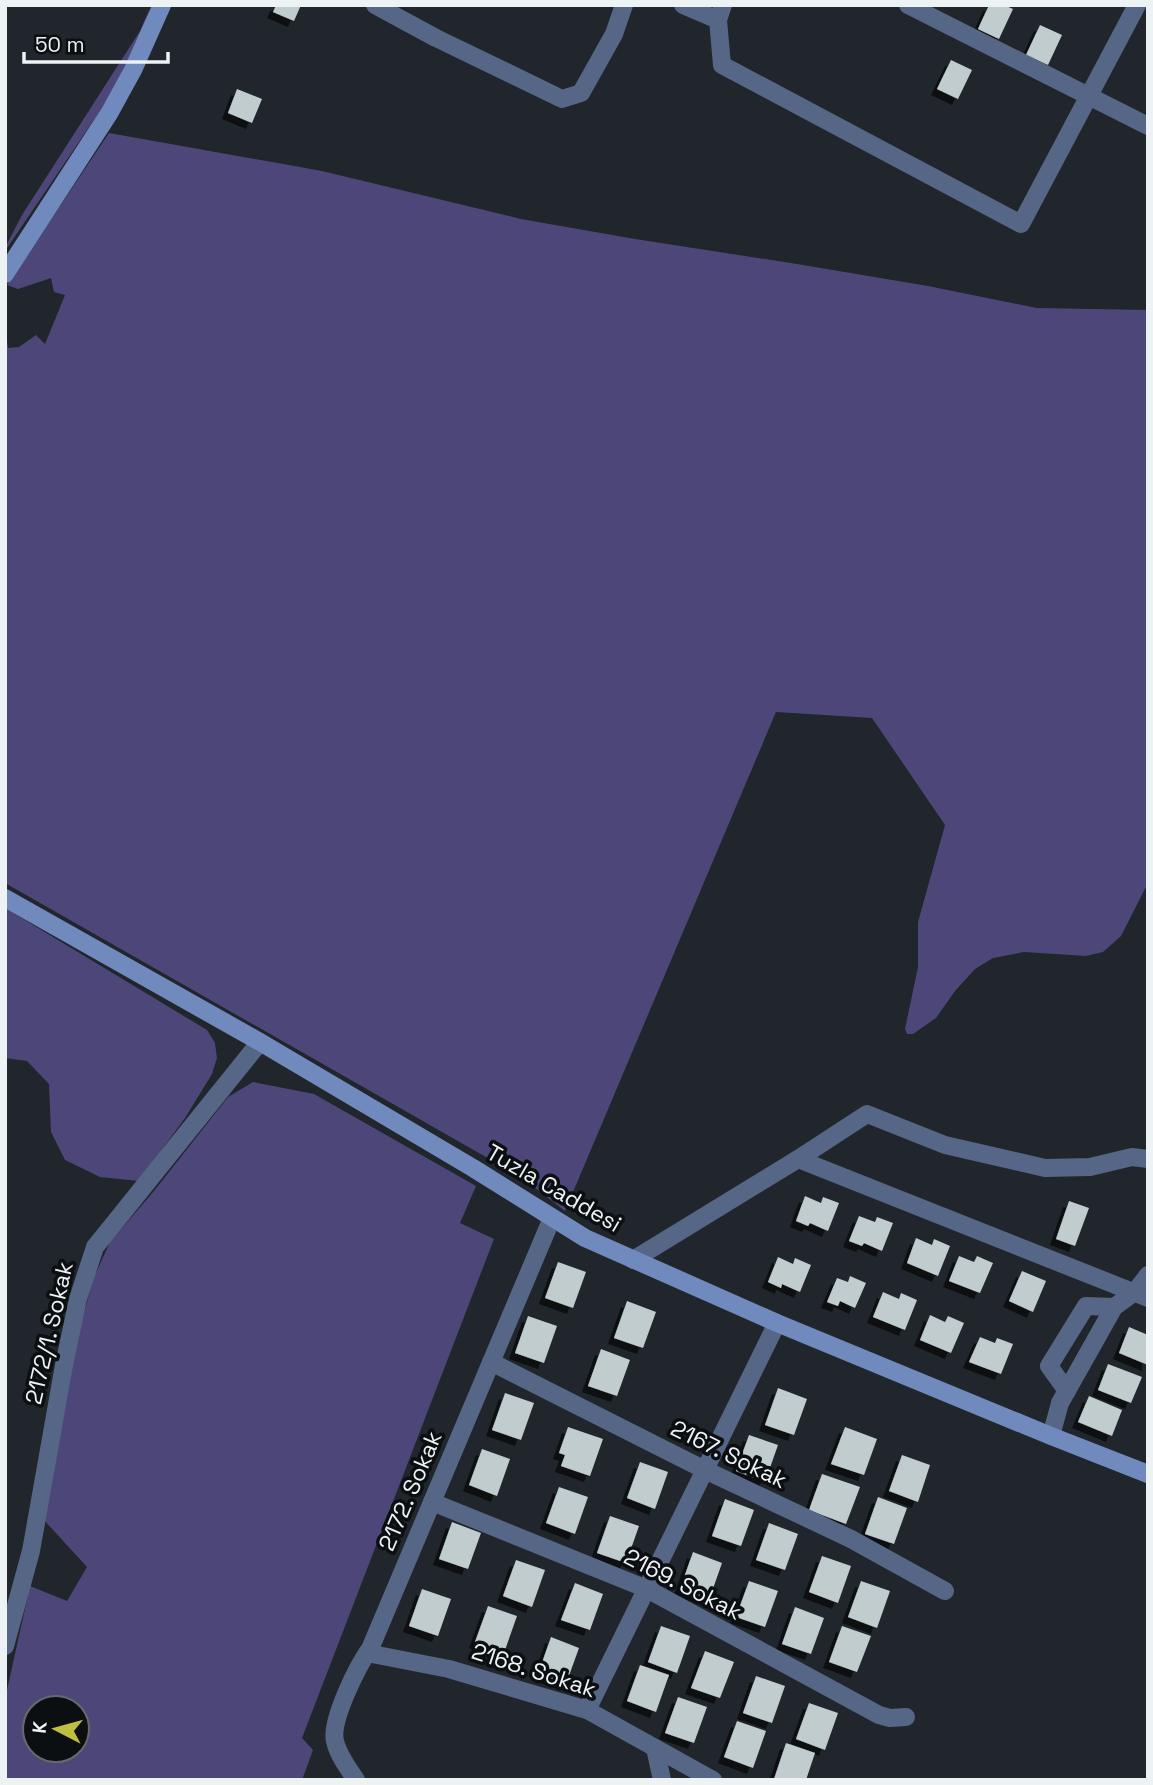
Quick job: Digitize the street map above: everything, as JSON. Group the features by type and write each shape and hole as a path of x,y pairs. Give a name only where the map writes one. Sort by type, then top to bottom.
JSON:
{"main road":[{"path":"5,274 110,113 162,5"},
{"name":"Tuzla Caddesi","path":"5,898 260,1042 473,1168 585,1238 777,1322 1148,1474"}],"street":[{"path":"375,5 562,99 581,93 614,34 624,5"},
{"path":"683,5 720,12 722,65 1021,224 1137,5"},
{"path":"908,5 1148,126"},
{"name":"2172/1. Sokak","path":"5,1646 31,1551 78,1299 95,1247 260,1042"},
{"path":"633,1260 867,1114 945,1145 1045,1168 1090,1167 1132,1157 1148,1159"},
{"path":"797,1159 1141,1295"},
{"name":"2172. Sokak","path":"356,1780 334,1739 335,1726 352,1679 370,1649 552,1218"},
{"path":"1067,1391 1049,1366 1086,1306 1114,1307 1141,1295 1148,1275"},
{"path":"1051,1436 1060,1403 1114,1307"},
{"path":"587,1710 777,1322"},
{"name":"2167. Sokak","path":"491,1362 705,1470 851,1539 945,1591"},
{"name":"2169. Sokak","path":"432,1502 647,1588 872,1712 890,1718 906,1717"},
{"name":"2168. Sokak","path":"367,1653 449,1669 587,1710 713,1780"},
{"path":"655,1748 662,1780"}],"shaded area":[{"path":"151,5 128,67 5,251 22,215 140,31"},
{"path":"109,133 322,171 521,219 928,286 1037,308 1148,310 1148,883 1121,936 1103,952 1086,956 1024,952 993,958 975,969 936,1018 913,1034 907,1034 905,1029 918,967 918,922 945,825 872,718 776,712 565,1211 521,1177 5,883 5,328 8,348 19,347 36,335 45,344 65,295 54,292 51,278 18,289 7,285"},
{"path":"5,908 207,1030 215,1043 217,1058 212,1074 185,1118 139,1181 100,1177 65,1160 51,1132 49,1084 27,1061 5,1058"},
{"path":"253,1082 314,1094 476,1186 460,1223 494,1239 302,1738 313,1750 302,1780 5,1780 5,1699 30,1586 67,1601 87,1567 44,1520 70,1363 94,1277 110,1242 228,1097"}],"building":[{"path":"276,5 301,5 294,21 273,12"},
{"path":"989,5 1004,5 1013,9 999,39 978,29"},
{"path":"1040,25 1062,35 1048,65 1026,55"},
{"path":"951,60 972,70 958,99 937,89"},
{"path":"237,89 262,99 252,123 228,113"},
{"path":"805,1196 821,1203 823,1197 839,1203 828,1231 810,1223 808,1226 796,1221"},
{"path":"1069,1201 1089,1208 1075,1246 1056,1239"},
{"path":"859,1216 875,1222 877,1217 893,1223 882,1251 864,1243 862,1246 849,1241"},
{"path":"916,1238 932,1245 934,1239 950,1246 938,1276 907,1263"},
{"path":"959,1256 974,1262 977,1256 993,1263 980,1293 949,1281"},
{"path":"778,1257 793,1264 795,1258 811,1265 800,1292 782,1284 781,1288 768,1282"},
{"path":"558,1262 586,1272 573,1308 545,1298"},
{"path":"1022,1271 1046,1281 1033,1312 1009,1301"},
{"path":"850,1276 866,1283 855,1308 840,1301 838,1306 827,1302 837,1278 848,1282"},
{"path":"883,1292 899,1299 901,1293 917,1300 905,1330 873,1317"},
{"path":"627,1301 656,1312 643,1348 614,1338"},
{"path":"930,1315 945,1322 948,1316 964,1323 951,1353 920,1340"},
{"path":"528,1316 557,1326 544,1363 515,1353"},
{"path":"1129,1327 1148,1335 1148,1365 1119,1353"},
{"path":"980,1337 995,1343 997,1338 1013,1344 1001,1374 969,1362"},
{"path":"601,1349 630,1360 617,1396 588,1386"},
{"path":"1108,1364 1142,1377 1131,1403 1098,1390"},
{"path":"778,1388 807,1399 794,1435 765,1425"},
{"path":"505,1393 534,1403 521,1440 492,1430"},
{"path":"1089,1396 1122,1410 1112,1436 1078,1422"},
{"path":"568,1427 603,1439 590,1476 561,1466 565,1455 559,1453"},
{"path":"845,1427 877,1439 864,1475 831,1464"},
{"path":"749,1435 778,1445 765,1482 736,1471"},
{"path":"482,1449 510,1459 497,1496 469,1485"},
{"path":"902,1455 930,1465 918,1502 889,1491"},
{"path":"640,1462 668,1472 655,1509 627,1498"},
{"path":"822,1474 860,1487 846,1524 809,1510"},
{"path":"559,1487 588,1497 575,1534 546,1523"},
{"path":"878,1497 907,1508 894,1544 865,1534"},
{"path":"725,1499 754,1510 741,1546 712,1536"},
{"path":"610,1516 639,1526 626,1563 597,1553"},
{"path":"452,1522 481,1533 468,1569 439,1559"},
{"path":"769,1523 798,1534 785,1570 756,1560"},
{"path":"693,1552 722,1563 709,1600 680,1589"},
{"path":"822,1556 851,1566 838,1603 809,1592"},
{"path":"516,1560 545,1570 532,1607 503,1596"},
{"path":"749,1581 778,1591 765,1627 736,1617"},
{"path":"861,1581 890,1591 877,1628 848,1617"},
{"path":"575,1583 603,1594 590,1630 561,1620"},
{"path":"422,1589 451,1599 438,1636 409,1626"},
{"path":"488,1606 517,1616 504,1653 475,1642"},
{"path":"795,1607 824,1618 811,1654 782,1644"},
{"path":"661,1626 690,1636 677,1673 648,1662"},
{"path":"842,1626 871,1636 857,1672 829,1662"},
{"path":"551,1637 579,1648 566,1684 538,1674"},
{"path":"705,1651 734,1662 720,1698 691,1688"},
{"path":"640,1665 669,1675 656,1712 627,1701"},
{"path":"756,1676 785,1686 772,1723 743,1713"},
{"path":"678,1697 707,1707 694,1743 665,1733"},
{"path":"809,1703 838,1713 825,1750 796,1739"},
{"path":"737,1721 766,1731 753,1768 724,1757"},
{"path":"786,1743 815,1753 806,1780 774,1779"}]}
